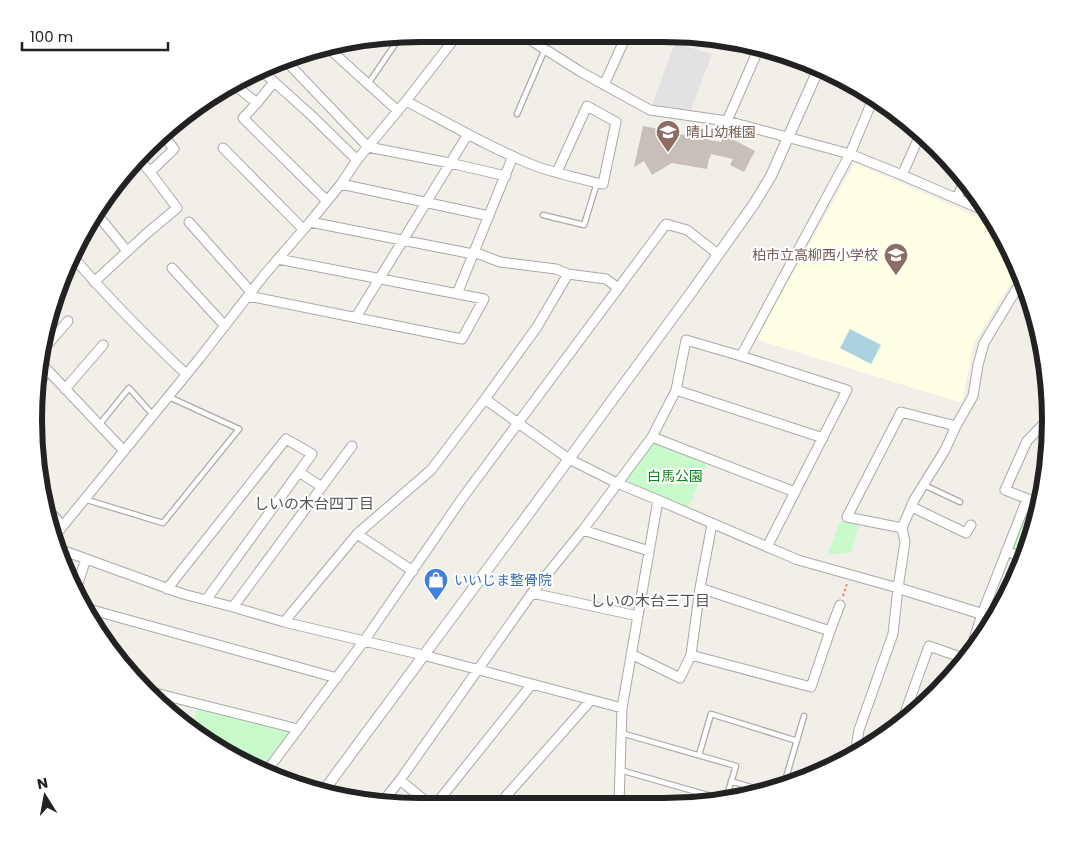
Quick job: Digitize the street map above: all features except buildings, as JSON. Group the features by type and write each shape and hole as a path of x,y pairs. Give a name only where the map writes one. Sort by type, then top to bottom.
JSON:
{"street":[{"path":"59,530 153,414 169,397 278,259 341,184 357,160 452,42"},
{"path":"535,42 604,85 650,110 727,121 850,154 977,207"},
{"path":"543,47 545,42"},
{"path":"604,85 623,42"},
{"path":"334,53 398,111"},
{"path":"727,121 756,54"},
{"path":"291,66 368,146 506,176"},
{"path":"327,787 569,460 758,197 788,138 816,74"},
{"path":"267,75 357,160"},
{"path":"274,82 258,103 243,118 326,201"},
{"path":"239,89 258,103"},
{"path":"406,101 468,134 535,166 557,172 597,182 603,184 616,122 587,106 557,172"},
{"path":"741,356 850,154 871,104"},
{"path":"356,317 468,134"},
{"path":"150,172 174,149 167,140"},
{"path":"902,175 918,140"},
{"path":"223,148 303,229"},
{"path":"457,294 513,156"},
{"path":"94,282 177,208 143,164"},
{"path":"341,184 489,216"},
{"path":"957,198 962,187"},
{"path":"101,219 127,251"},
{"path":"190,222 250,294 462,339 484,299 278,259"},
{"path":"310,222 473,253 500,262 556,269 568,274 606,280 618,288"},
{"path":"270,767 364,641 461,500 666,224 687,230 718,254"},
{"path":"77,262 132,322 186,374"},
{"path":"172,268 225,326"},
{"path":"284,622 357,534 431,470 537,327 568,274"},
{"path":"856,747 858,730 893,634 905,542 902,528 914,500 945,450 973,396 984,343 1018,288"},
{"path":"51,340 68,321"},
{"path":"387,797 532,592 583,530 652,437 676,390 686,340 847,390 768,547"},
{"path":"65,389 103,345"},
{"path":"46,374 48,371 124,451"},
{"path":"676,390 823,438"},
{"path":"485,399 569,460 712,524 798,560 988,616"},
{"path":"902,528 847,517 901,412 956,426"},
{"path":"1034,501 1005,490 1027,441 1042,425"},
{"path":"652,437 795,492"},
{"path":"167,589 286,439 312,454 206,600"},
{"path":"233,607 352,446"},
{"path":"299,472 322,487"},
{"path":"974,638 1027,499"},
{"path":"619,798 622,708 658,500"},
{"path":"912,507 966,533 971,525"},
{"path":"631,654 680,678 691,655 700,588 712,524"},
{"path":"583,530 649,552"},
{"path":"357,534 413,571"},
{"path":"66,552 167,589 284,622 423,655 622,708"},
{"path":"1006,552 1017,556"},
{"path":"78,582 86,559"},
{"path":"700,588 830,631"},
{"path":"532,592 638,616"},
{"path":"691,655 811,687 840,605"},
{"path":"94,610 337,678"},
{"path":"905,712 928,646 960,656"},
{"path":"441,798 532,684"},
{"path":"160,694 298,729"},
{"path":"504,798 591,700"},
{"path":"400,780 422,798"}],"lane":[{"path":"368,84 396,43"},
{"path":"517,114 543,47"},
{"path":"543,215 584,225 597,182"},
{"path":"99,425 129,388 153,414"},
{"path":"84,499 163,523 239,430 169,397"},
{"path":"923,484 960,502"},
{"path":"54,514 64,524"},
{"path":"699,755 711,714 797,741"},
{"path":"786,778 804,716"},
{"path":"621,733 736,766 727,793"},
{"path":"620,770 707,796"},
{"path":"731,781 753,788"}],"path":[{"path":"840,605 850,574"}],"shaded area":[{"path":"675,43 712,54 691,110 652,105"},
{"name":"柏市立高柳西小学校","path":"855,163 985,220 1004,253 1015,280 1006,291 974,343 962,403 755,339"}],"green space":[{"name":"白馬公園","path":"655,444 707,463 688,508 628,482 627,478 650,445"},
{"path":"1032,506 1018,553 1015,552 1013,546 1028,508"},
{"path":"840,521 859,525 851,553 828,554"},
{"path":"198,704 298,729 270,767 231,748 193,722"}],"water":[{"path":"850,329 881,345 871,364 840,348"}],"place":[{"name":"晴山幼稚園","path":"668,153"},
{"name":"柏市立高柳西小学校","path":"896,276"},
{"name":"いいじま整骨院","path":"436,601"}],"district":[{"name":"しいの木台四丁目","path":"314,504"},
{"name":"しいの木台三丁目","path":"650,601"}]}
